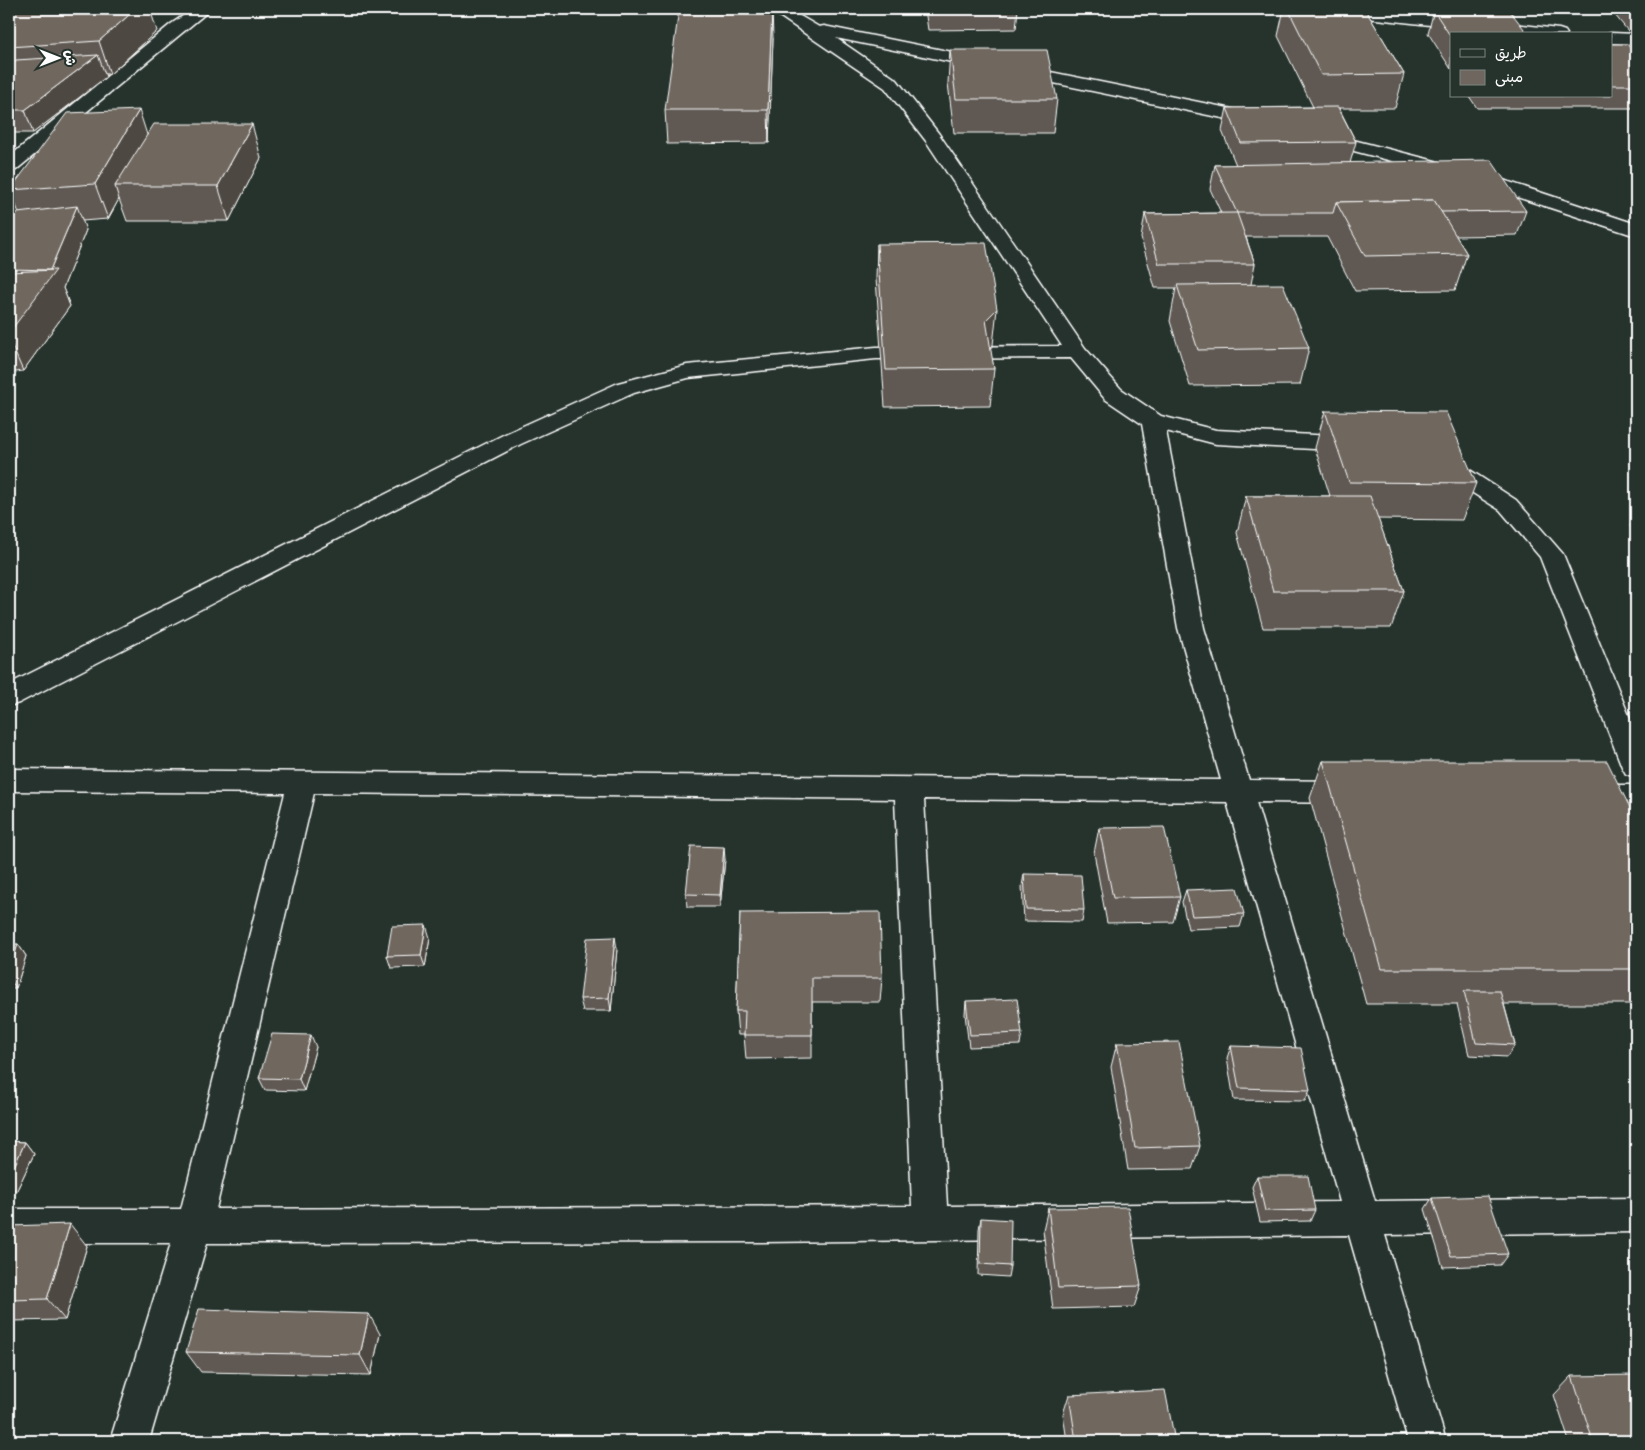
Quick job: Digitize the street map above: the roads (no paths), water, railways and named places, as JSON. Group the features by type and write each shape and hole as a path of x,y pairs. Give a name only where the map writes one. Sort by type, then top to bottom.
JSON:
{"street":[{"path":"9,166 178,27 203,9"},
{"path":"778,9 810,28 891,84 933,138 1077,352 1112,394 1153,421 1216,437 1373,445"},
{"path":"1330,9 1540,32"},
{"path":"810,28 1233,114 1280,126"},
{"path":"1612,38 1636,39"},
{"path":"1298,131 1475,177 1636,230"},
{"path":"9,696 513,439 626,388 686,372 876,353 1077,352"},
{"path":"1153,421 1191,628 1427,1441"},
{"path":"1426,459 1451,468 1508,505 1551,554 1636,767"},
{"path":"9,780 1378,792"},
{"path":"130,1441 194,1226 302,783"},
{"path":"909,787 930,1223"},
{"path":"1567,795 1636,796"},
{"path":"9,1226 930,1223 1364,1220 1636,1215"}]}
